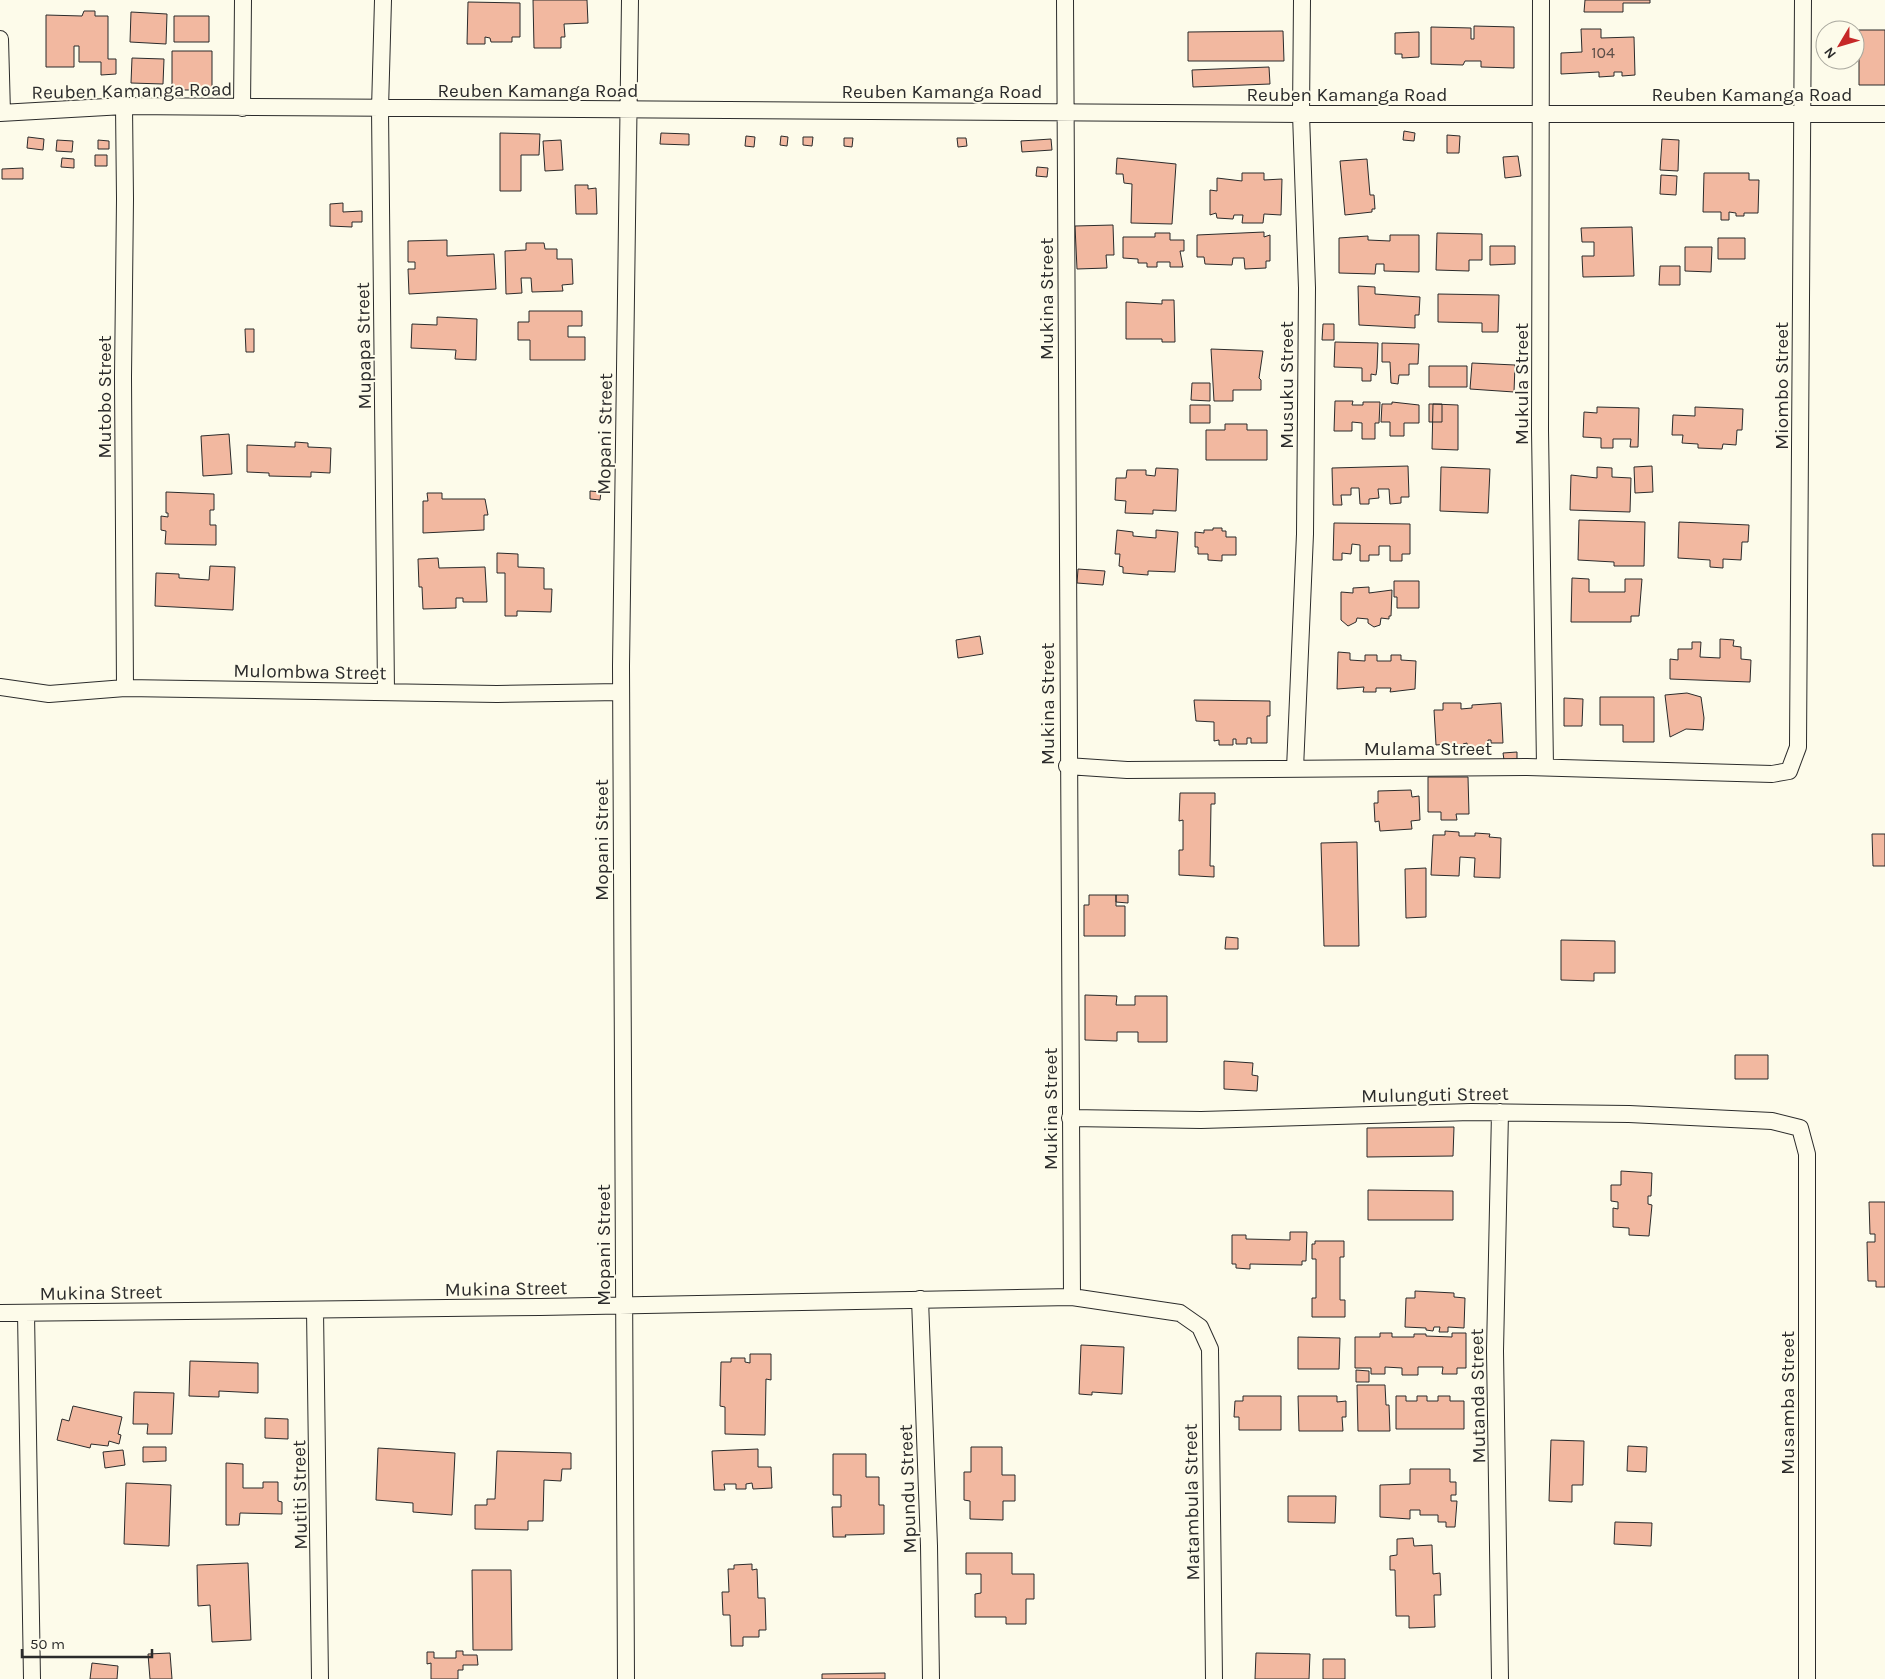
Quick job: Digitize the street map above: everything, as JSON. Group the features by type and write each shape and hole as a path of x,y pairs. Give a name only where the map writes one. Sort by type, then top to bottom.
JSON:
{"street":[{"path":"242,108 243,0"},
{"name":"Mupapa Street","path":"383,0 380,109 386,692"},
{"name":"Mopani Street","path":"626,1679 621,692 630,0"},
{"name":"Mukina Street","path":"1065,0 1067,766 1072,1297"},
{"name":"Musuku Street","path":"1295,770 1305,515 1307,288 1301,114 1302,0"},
{"name":"Mukula Street","path":"1542,0 1540,430 1545,768"},
{"name":"Miombo Street","path":"1789,771 1798,747 1804,0"},
{"path":"0,39 1,113"},
{"name":"Reuben Kamanga Road","path":"1,113 124,106 628,111 1885,114"},
{"name":"Mutobo Street","path":"124,106 125,200 122,378 125,688"},
{"name":"Mulombwa Street","path":"0,687 49,694 125,688 386,692 621,692"},
{"name":"Mulama Street","path":"1067,766 1127,770 1545,768 1772,774 1789,771"},
{"name":"Mulunguti Street","path":"1070,1118 1201,1120 1500,1112 1629,1114 1772,1121 1800,1128"},
{"name":"Mutanda Street","path":"1500,1112 1495,1351 1500,1679"},
{"name":"Musamba Street","path":"1800,1128 1807,1154 1807,1679"},
{"name":"Mukina Street","path":"0,1313 623,1306 1072,1297 1180,1313 1200,1327"},
{"name":"Mpundu Street","path":"920,1299 929,1546 931,1679"},
{"name":"Mutiti Street","path":"315,1310 320,1679"},
{"path":"26,1313 32,1679"},
{"name":"Matambula Street","path":"1200,1327 1210,1349 1214,1679"}],"building":[{"path":"533,0 587,0 588,23 564,24 565,37 561,37 561,48 534,48"},
{"path":"1585,0 1650,0 1650,3 1623,3 1623,12 1584,12"},
{"path":"468,2 520,3 520,37 512,37 512,42 491,42 490,38 485,37 485,44 467,44"},
{"path":"84,11 95,11 95,16 108,16 108,59 116,59 116,74 101,75 101,62 79,62 79,46 74,46 74,67 46,67 46,15 82,16"},
{"path":"131,12 167,14 166,44 130,42"},
{"path":"174,16 209,16 209,42 174,42"},
{"path":"1474,26 1514,27 1514,68 1481,67 1481,61 1465,61 1463,65 1431,64 1431,27 1471,28 1471,39 1474,39"},
{"path":"1581,29 1601,29 1601,38 1634,37 1635,75 1622,76 1622,72 1614,72 1614,76 1599,77 1599,72 1561,74 1561,53 1582,52"},
{"path":"1865,30 1885,30 1885,85 1859,85 1859,70 1865,70"},
{"path":"1283,31 1284,61 1188,61 1188,32"},
{"path":"1419,32 1419,57 1402,58 1402,54 1395,54 1395,33"},
{"path":"172,51 212,51 212,90 172,90"},
{"path":"132,58 164,59 163,84 131,83"},
{"path":"1269,67 1270,84 1193,87 1192,70"},
{"path":"1404,131 1415,133 1414,141 1403,140"},
{"path":"500,133 540,134 539,155 521,155 521,191 500,191"},
{"path":"661,133 689,134 689,145 660,144"},
{"path":"1447,135 1460,136 1459,153 1447,153"},
{"path":"746,136 755,137 754,147 745,146"},
{"path":"781,136 788,137 787,146 780,145"},
{"path":"28,137 44,139 43,150 27,148"},
{"path":"803,137 813,137 812,146 803,145"},
{"path":"844,138 853,138 852,147 844,146"},
{"path":"957,138 966,138 967,146 958,147"},
{"path":"1051,139 1052,150 1022,152 1021,141"},
{"path":"1662,139 1679,140 1678,171 1660,170"},
{"path":"57,140 73,141 72,152 56,151"},
{"path":"98,140 109,141 109,149 98,149"},
{"path":"561,140 563,170 545,171 543,141"},
{"path":"95,155 107,155 107,166 95,166"},
{"path":"1518,156 1521,176 1505,178 1503,157"},
{"path":"62,158 74,159 74,168 61,167"},
{"path":"1117,158 1176,164 1172,224 1131,223 1132,184 1124,183 1123,174 1116,174"},
{"path":"1367,159 1370,195 1374,195 1375,209 1372,209 1372,212 1345,215 1340,161"},
{"path":"1037,167 1048,168 1047,177 1036,176"},
{"path":"23,168 23,179 2,179 2,169"},
{"path":"1242,173 1264,173 1264,180 1282,179 1281,215 1264,214 1263,223 1242,223 1243,215 1234,215 1233,219 1217,218 1216,213 1210,215 1210,190 1217,191 1217,178 1242,181"},
{"path":"1704,173 1749,173 1749,180 1759,180 1758,213 1744,213 1744,216 1736,216 1736,213 1729,212 1729,220 1721,220 1721,212 1703,212"},
{"path":"1661,175 1677,176 1676,195 1660,194"},
{"path":"575,185 588,185 588,189 596,188 597,214 576,214"},
{"path":"343,203 343,212 362,211 362,222 352,222 352,227 330,226 330,204"},
{"path":"1113,225 1114,255 1106,255 1107,268 1077,269 1075,226"},
{"path":"1632,227 1634,276 1583,277 1582,256 1594,256 1594,242 1582,242 1581,228"},
{"path":"1264,232 1264,237 1270,235 1270,261 1266,261 1266,268 1245,269 1244,258 1233,258 1232,265 1205,264 1204,257 1197,257 1197,235"},
{"path":"1155,233 1170,233 1170,240 1184,240 1184,251 1180,251 1183,267 1170,267 1170,262 1157,262 1157,267 1147,267 1147,263 1138,263 1138,259 1123,258 1123,237 1155,237"},
{"path":"1437,233 1482,234 1482,260 1469,260 1469,271 1436,270"},
{"path":"1390,235 1419,235 1419,272 1384,271 1384,264 1376,264 1375,274 1339,273 1339,238 1368,236 1368,240 1390,241"},
{"path":"1718,238 1745,238 1745,259 1718,259"},
{"path":"447,240 447,256 494,254 496,289 409,294 408,269 415,269 415,262 408,262 408,241"},
{"path":"526,243 544,243 545,249 557,249 557,259 572,259 573,284 562,285 563,291 532,292 531,278 521,278 522,293 506,294 505,251 526,250"},
{"path":"1490,246 1515,246 1515,264 1490,265"},
{"path":"1685,247 1712,247 1711,272 1685,271"},
{"path":"1660,266 1680,266 1680,285 1659,285"},
{"path":"1358,286 1375,287 1375,294 1420,297 1419,315 1415,315 1415,328 1359,325"},
{"path":"1438,294 1499,295 1498,332 1482,332 1482,323 1438,322"},
{"path":"1162,300 1174,300 1175,342 1162,342 1162,339 1126,339 1126,302 1162,304"},
{"path":"529,311 582,311 582,326 568,326 568,337 585,337 585,360 530,360 530,340 518,340 518,322 529,322"},
{"path":"437,317 477,319 476,360 455,359 456,350 411,348 412,324 437,325"},
{"path":"1323,324 1334,324 1334,340 1322,340"},
{"path":"245,329 254,329 254,352 246,352"},
{"path":"1335,342 1378,343 1376,375 1371,374 1371,381 1362,381 1362,368 1334,367"},
{"path":"1382,343 1419,344 1418,364 1409,364 1409,375 1399,375 1398,384 1391,383 1390,362 1382,362"},
{"path":"1211,349 1263,351 1259,378 1261,380 1261,390 1233,390 1233,401 1214,401"},
{"path":"1472,363 1515,365 1514,392 1470,389"},
{"path":"1429,366 1467,366 1467,387 1429,387"},
{"path":"1192,383 1210,383 1210,401 1191,400"},
{"path":"1335,401 1353,401 1352,405 1363,405 1363,402 1380,402 1379,423 1375,423 1375,439 1362,439 1362,423 1352,422 1352,431 1334,431"},
{"path":"1392,402 1419,405 1419,423 1404,423 1404,436 1390,436 1390,422 1381,422 1382,404 1392,404"},
{"path":"1429,404 1442,404 1442,422 1429,422"},
{"path":"1433,404 1458,405 1458,450 1432,449"},
{"path":"1190,405 1210,405 1210,423 1190,423"},
{"path":"1597,407 1639,408 1638,447 1630,447 1631,439 1613,439 1613,448 1601,448 1601,438 1583,437 1584,412 1597,413"},
{"path":"1695,407 1743,409 1742,430 1737,430 1736,445 1723,444 1722,449 1698,448 1698,444 1682,443 1683,435 1672,435 1673,415 1695,416"},
{"path":"1225,424 1247,424 1247,430 1267,430 1267,460 1206,460 1206,430 1225,430"},
{"path":"229,434 232,474 203,476 201,436"},
{"path":"295,442 308,443 308,447 331,448 330,473 311,472 311,477 269,476 269,473 247,472 247,445 295,447"},
{"path":"1408,466 1409,497 1401,497 1401,503 1390,504 1389,489 1378,489 1379,498 1369,499 1369,504 1360,504 1359,488 1351,488 1351,495 1341,495 1342,505 1333,505 1332,468"},
{"path":"1652,466 1653,492 1635,493 1634,467"},
{"path":"1441,467 1490,469 1488,513 1440,511"},
{"path":"1597,467 1612,468 1612,477 1631,478 1630,512 1570,510 1571,475 1597,478"},
{"path":"1156,468 1178,469 1176,511 1153,510 1153,514 1125,513 1126,501 1115,500 1116,478 1126,478 1127,470 1146,470 1146,475 1155,476"},
{"path":"590,491 601,492 600,500 590,499"},
{"path":"166,492 214,494 214,510 210,510 210,525 216,525 216,545 165,544 166,531 161,530 161,516 168,517 168,513 166,513"},
{"path":"427,493 442,493 442,499 485,499 488,515 484,515 484,530 423,533 423,501 428,501"},
{"path":"1579,520 1645,522 1644,566 1614,566 1614,562 1578,560"},
{"path":"1679,522 1749,525 1748,542 1742,542 1741,560 1723,559 1723,568 1710,567 1710,560 1678,558"},
{"path":"1334,523 1410,524 1410,554 1402,554 1402,561 1390,561 1390,546 1379,546 1379,555 1369,555 1369,561 1360,561 1360,545 1352,544 1351,554 1342,553 1342,560 1333,560"},
{"path":"1213,528 1222,528 1222,531 1226,531 1226,537 1236,537 1236,555 1222,555 1222,561 1208,560 1208,554 1198,554 1198,547 1195,547 1195,532 1204,533 1204,530 1213,530"},
{"path":"1117,530 1133,532 1133,536 1156,538 1156,530 1178,532 1175,572 1148,571 1148,575 1123,573 1123,567 1119,566 1120,554 1115,554"},
{"path":"497,553 518,554 518,567 544,568 544,589 552,589 551,612 517,611 517,616 505,616 505,573 497,573"},
{"path":"438,558 439,568 485,567 487,602 463,602 463,598 456,598 456,608 423,609 422,587 419,587 418,559"},
{"path":"210,566 235,567 233,610 155,606 156,573 179,574 179,578 209,580"},
{"path":"1078,569 1105,571 1103,585 1077,583"},
{"path":"1572,578 1589,579 1589,592 1625,592 1625,579 1642,579 1639,616 1631,616 1631,622 1571,622"},
{"path":"1394,581 1419,581 1419,608 1397,608 1397,597 1394,597"},
{"path":"1369,587 1369,593 1392,590 1391,616 1389,616 1389,619 1381,618 1380,625 1374,627 1368,623 1368,619 1357,618 1356,622 1348,626 1341,620 1341,592 1353,593 1353,588"},
{"path":"980,636 983,654 958,658 956,640"},
{"path":"1720,639 1734,640 1733,646 1741,647 1741,659 1751,660 1750,682 1670,679 1670,659 1678,660 1678,649 1692,649 1692,642 1701,642 1700,657 1720,658"},
{"path":"1338,652 1350,653 1350,660 1365,661 1365,655 1377,655 1377,661 1391,661 1391,655 1401,655 1401,660 1416,661 1415,689 1390,692 1391,688 1376,688 1376,692 1363,692 1364,687 1337,689"},
{"path":"1687,693 1701,697 1704,718 1703,730 1686,729 1670,737 1665,695"},
{"path":"1600,697 1654,697 1654,742 1623,742 1623,725 1600,725"},
{"path":"1564,698 1583,699 1582,726 1564,726"},
{"path":"1194,700 1270,701 1270,716 1267,716 1267,743 1251,743 1251,738 1247,738 1247,744 1236,744 1236,739 1233,739 1233,745 1219,745 1219,740 1214,741 1214,722 1196,721"},
{"path":"1443,703 1461,703 1461,709 1472,708 1472,705 1501,703 1503,743 1491,743 1491,740 1488,740 1488,747 1467,748 1467,743 1463,744 1463,748 1450,749 1450,744 1436,745 1434,710 1443,710"},
{"path":"1517,752 1517,759 1504,760 1503,753"},
{"path":"1428,777 1468,777 1469,814 1456,814 1457,820 1441,820 1441,812 1428,812"},
{"path":"1411,790 1412,797 1419,796 1420,820 1411,821 1412,829 1380,831 1379,821 1375,822 1374,803 1378,803 1378,791"},
{"path":"1180,793 1215,793 1215,804 1211,804 1210,866 1214,866 1214,877 1179,875 1179,850 1183,850 1183,820 1179,821"},
{"path":"1445,831 1459,832 1459,836 1475,836 1475,833 1490,834 1489,837 1501,838 1500,878 1474,877 1475,858 1460,857 1459,876 1431,875 1433,835 1445,835"},
{"path":"1872,834 1885,834 1885,866 1873,866"},
{"path":"1357,842 1359,946 1324,946 1321,843"},
{"path":"1426,868 1426,917 1406,918 1405,869"},
{"path":"1089,895 1116,895 1116,906 1125,906 1125,936 1084,936 1084,905 1089,905"},
{"path":"1116,895 1128,895 1128,903 1116,902"},
{"path":"1226,937 1238,938 1238,949 1225,949"},
{"path":"1561,940 1615,941 1615,973 1594,973 1594,981 1561,980"},
{"path":"1085,995 1117,996 1116,1005 1135,1005 1135,996 1167,996 1167,1042 1138,1042 1138,1032 1117,1032 1117,1041 1085,1040"},
{"path":"1735,1055 1768,1055 1768,1079 1735,1079"},
{"path":"1224,1061 1253,1063 1252,1075 1258,1076 1257,1091 1224,1089"},
{"path":"1454,1127 1453,1156 1367,1157 1367,1128"},
{"path":"1621,1171 1652,1173 1651,1196 1648,1196 1648,1204 1652,1205 1649,1236 1629,1235 1629,1228 1613,1227 1613,1208 1618,1209 1618,1202 1611,1201 1611,1185 1621,1185"},
{"path":"1368,1190 1453,1191 1453,1220 1368,1220"},
{"path":"1869,1202 1885,1202 1885,1287 1876,1287 1876,1281 1868,1281 1867,1242 1875,1242 1875,1234 1870,1234"},
{"path":"1290,1232 1307,1232 1306,1261 1302,1261 1302,1265 1250,1264 1250,1269 1236,1268 1236,1264 1232,1264 1232,1235 1246,1235 1246,1239 1290,1240"},
{"path":"1315,1241 1344,1241 1344,1257 1340,1257 1340,1300 1345,1300 1345,1317 1312,1317 1312,1298 1316,1298 1316,1259 1312,1259 1312,1244 1315,1244"},
{"path":"1415,1291 1454,1293 1454,1297 1465,1298 1464,1328 1448,1327 1448,1332 1439,1332 1440,1327 1434,1327 1433,1331 1426,1330 1426,1328 1405,1327 1406,1298 1415,1298"},
{"path":"1380,1333 1392,1333 1392,1337 1414,1337 1414,1334 1426,1334 1426,1336 1452,1337 1452,1333 1466,1333 1466,1368 1457,1368 1457,1374 1442,1374 1443,1367 1418,1367 1418,1375 1402,1375 1402,1368 1385,1367 1385,1374 1371,1374 1371,1368 1355,1368 1355,1337 1380,1337"},
{"path":"1298,1337 1340,1338 1339,1369 1298,1369"},
{"path":"1081,1345 1124,1347 1122,1394 1092,1392 1092,1395 1079,1394"},
{"path":"750,1354 771,1354 771,1380 766,1379 765,1435 725,1434 725,1407 720,1406 721,1362 731,1362 731,1358 745,1358 745,1362 750,1363"},
{"path":"190,1361 258,1363 258,1393 219,1391 219,1397 189,1396"},
{"path":"1356,1370 1369,1371 1369,1382 1356,1382"},
{"path":"1357,1385 1385,1385 1386,1405 1389,1405 1390,1431 1358,1431"},
{"path":"134,1392 174,1393 172,1434 147,1434 148,1424 133,1424"},
{"path":"1243,1396 1281,1396 1281,1430 1239,1430 1239,1417 1234,1417 1235,1401 1243,1401"},
{"path":"1298,1396 1337,1396 1337,1402 1346,1401 1346,1417 1342,1417 1343,1431 1299,1431"},
{"path":"1396,1396 1406,1396 1406,1401 1417,1401 1417,1396 1427,1396 1427,1401 1438,1401 1438,1396 1450,1396 1450,1401 1464,1401 1464,1429 1396,1429"},
{"path":"73,1406 122,1417 118,1434 121,1435 119,1444 109,1441 108,1446 91,1444 90,1448 57,1440 62,1419 69,1421"},
{"path":"265,1418 288,1419 288,1439 265,1438"},
{"path":"1551,1440 1584,1441 1583,1485 1572,1485 1572,1502 1549,1501"},
{"path":"1628,1446 1647,1447 1646,1472 1627,1471"},
{"path":"143,1447 166,1447 166,1461 143,1462"},
{"path":"971,1447 1002,1447 1002,1475 1015,1475 1015,1501 1003,1501 1003,1520 970,1519 970,1501 964,1500 964,1472 971,1472"},
{"path":"378,1448 455,1453 452,1515 413,1512 413,1503 376,1500"},
{"path":"758,1449 758,1467 771,1467 772,1488 753,1489 752,1483 746,1484 746,1489 736,1489 736,1484 724,1484 725,1490 714,1490 712,1451"},
{"path":"123,1450 125,1465 105,1468 103,1452"},
{"path":"497,1451 571,1453 571,1469 562,1469 561,1481 544,1480 543,1521 528,1521 528,1530 475,1529 475,1505 487,1505 487,1499 495,1499"},
{"path":"833,1454 866,1454 866,1477 879,1477 879,1505 884,1505 884,1534 833,1537 832,1507 841,1507 841,1495 833,1495"},
{"path":"226,1463 243,1464 243,1488 263,1488 263,1482 278,1482 278,1501 282,1502 282,1514 240,1513 239,1525 226,1525"},
{"path":"1410,1469 1450,1469 1450,1482 1456,1482 1456,1495 1451,1495 1451,1501 1457,1501 1455,1527 1446,1527 1446,1522 1438,1522 1438,1515 1420,1515 1420,1510 1410,1510 1410,1519 1380,1517 1380,1485 1410,1484"},
{"path":"126,1483 171,1485 169,1546 124,1544"},
{"path":"1288,1496 1336,1496 1335,1523 1288,1522"},
{"path":"1615,1522 1652,1523 1651,1546 1614,1544"},
{"path":"1413,1538 1414,1546 1432,1545 1433,1574 1440,1573 1441,1595 1434,1595 1435,1627 1409,1628 1409,1616 1396,1616 1395,1570 1390,1570 1390,1556 1397,1555 1397,1539"},
{"path":"966,1553 1012,1553 1012,1574 1034,1574 1034,1599 1026,1599 1026,1624 1006,1624 1006,1617 975,1617 975,1594 981,1593 981,1574 966,1574"},
{"path":"248,1563 251,1640 212,1642 210,1605 198,1606 197,1565"},
{"path":"752,1564 752,1570 757,1569 758,1598 765,1598 766,1630 759,1630 759,1637 743,1637 743,1646 731,1646 730,1615 723,1615 722,1592 729,1592 728,1569 734,1569 734,1565"},
{"path":"472,1570 511,1570 512,1650 473,1650"},
{"path":"456,1651 463,1651 463,1655 477,1655 478,1665 463,1665 463,1670 458,1670 458,1679 431,1679 431,1663 427,1664 427,1652 434,1652 434,1658 456,1658"},
{"path":"170,1653 172,1679 150,1679 148,1654"},
{"path":"1256,1653 1310,1654 1309,1679 1255,1679"},
{"path":"1323,1659 1345,1659 1345,1679 1323,1679"},
{"path":"92,1663 118,1666 117,1679 90,1679"},
{"path":"885,1673 885,1679 822,1679 822,1674"}]}
